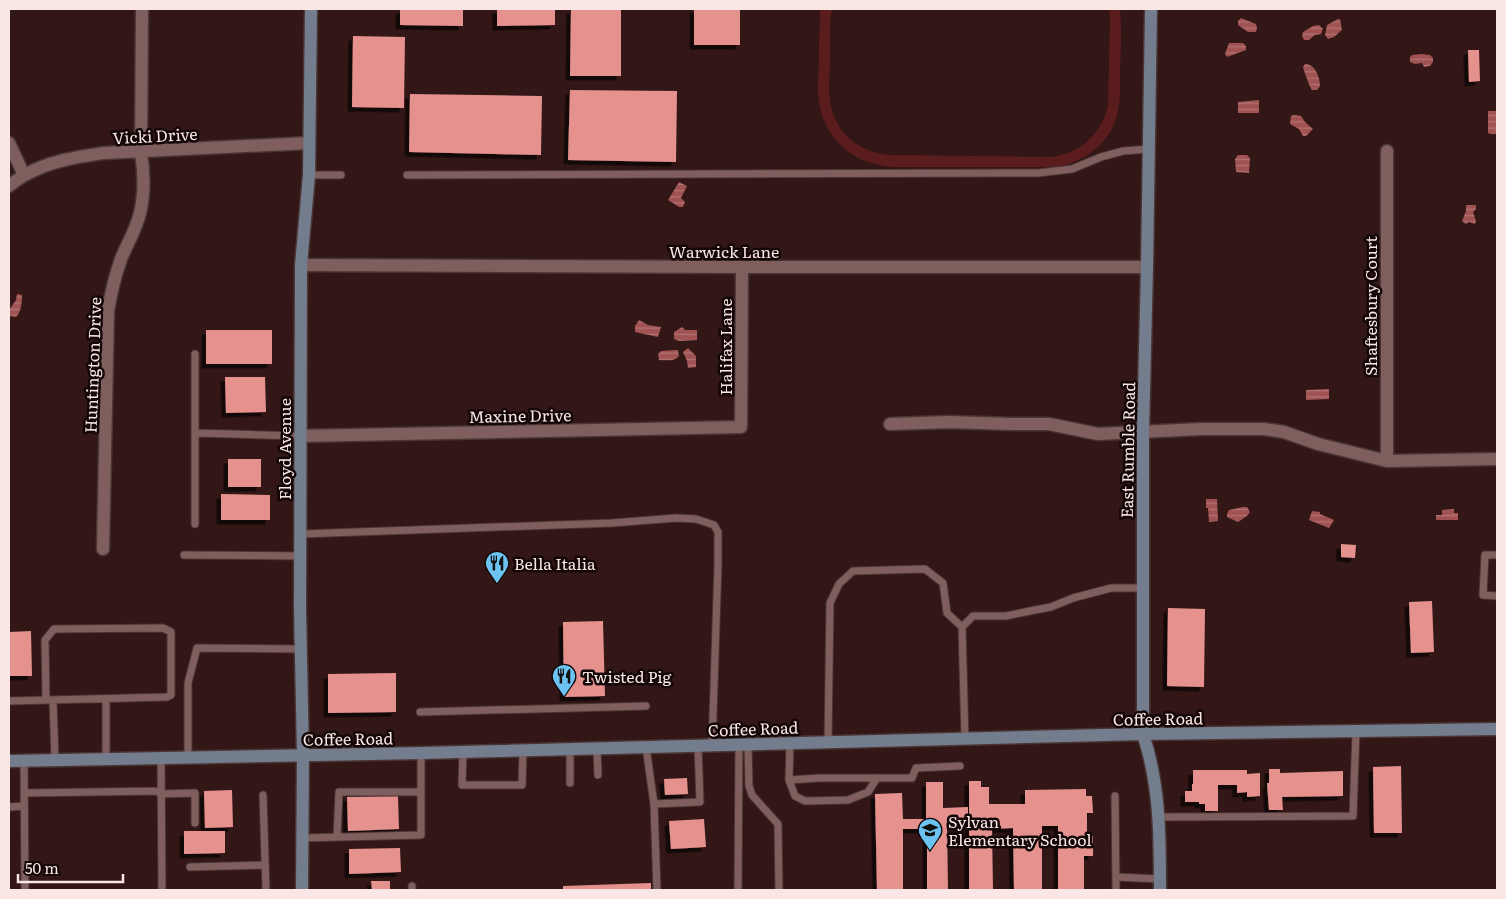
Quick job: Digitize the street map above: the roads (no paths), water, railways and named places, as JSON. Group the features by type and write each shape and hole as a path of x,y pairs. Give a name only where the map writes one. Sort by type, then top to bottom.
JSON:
{"street":[{"name":"Huntington Drive","path":"103,549 108,311 112,285 140,213 143,194 144,172 141,152 142,9"},
{"name":"Floyd Avenue","path":"302,890 301,265 309,175 311,9"},
{"name":"East Rumble Road","path":"1151,9 1143,432 1143,734 1152,764 1159,817 1160,885"},
{"path":"9,143 24,175"},
{"name":"Vicki Drive","path":"9,186 24,175 50,164 104,153 309,143"},
{"name":"Shaftesbury Court","path":"1386,151 1387,461"},
{"name":"Warwick Lane","path":"301,265 1147,267"},
{"name":"Halifax Lane","path":"741,427 742,267"},
{"path":"890,424 950,422 1049,424 1098,434 1201,428 1264,428 1387,461 1497,459"},
{"name":"Maxine Drive","path":"300,436 741,427"},
{"name":"Coffee Road","path":"9,761 598,749 1143,734 1497,729"}],"lane":[{"path":"407,175 1038,173 1072,169 1101,156 1124,151 1149,149"},
{"path":"309,175 341,175"},
{"path":"195,354 195,524"},
{"path":"195,433 300,436"},
{"path":"301,534 612,523 676,518 696,519 714,525 718,532 718,565 712,746"},
{"path":"184,555 301,556"},
{"path":"1497,555 1485,555 1483,595 1497,596"},
{"path":"828,742 830,603 839,584 853,571 925,569 943,583 947,613 962,627 965,739"},
{"path":"962,627 973,616 1006,616 1051,607 1073,598 1111,588 1142,588"},
{"path":"9,701 50,700 106,699 167,697 171,695 171,632 163,628 54,629 45,640 50,700 55,760"},
{"path":"188,758 188,683 197,648 301,649"},
{"path":"106,699 106,759"},
{"path":"420,712 646,706"},
{"path":"1159,817 1353,816 1356,731"},
{"path":"790,744 789,780 794,796 805,801 848,800 868,792 877,778"},
{"path":"738,890 743,745"},
{"path":"743,745 752,795 778,824 779,890"},
{"path":"654,804 700,802 698,746"},
{"path":"646,747 654,804 657,890"},
{"path":"570,749 570,782"},
{"path":"598,749 598,775"},
{"path":"463,752 462,785 522,785 523,750"},
{"path":"302,838 421,835 421,753"},
{"path":"161,758 162,890"},
{"path":"24,760 25,890"},
{"path":"789,780 912,778 916,768 960,766"},
{"path":"338,837 339,792 421,792"},
{"path":"24,793 195,793 195,824"},
{"path":"263,795 266,890"},
{"path":"1115,796 1116,890"},
{"path":"9,806 24,806"},
{"path":"190,867 265,865"},
{"path":"1116,877 1160,885"}],"place":[{"name":"Bella Italia","path":"497,584"},
{"name":"Twisted Pig","path":"564,697"},
{"name":"Sylvan Elementary School","path":"930,851"}]}
